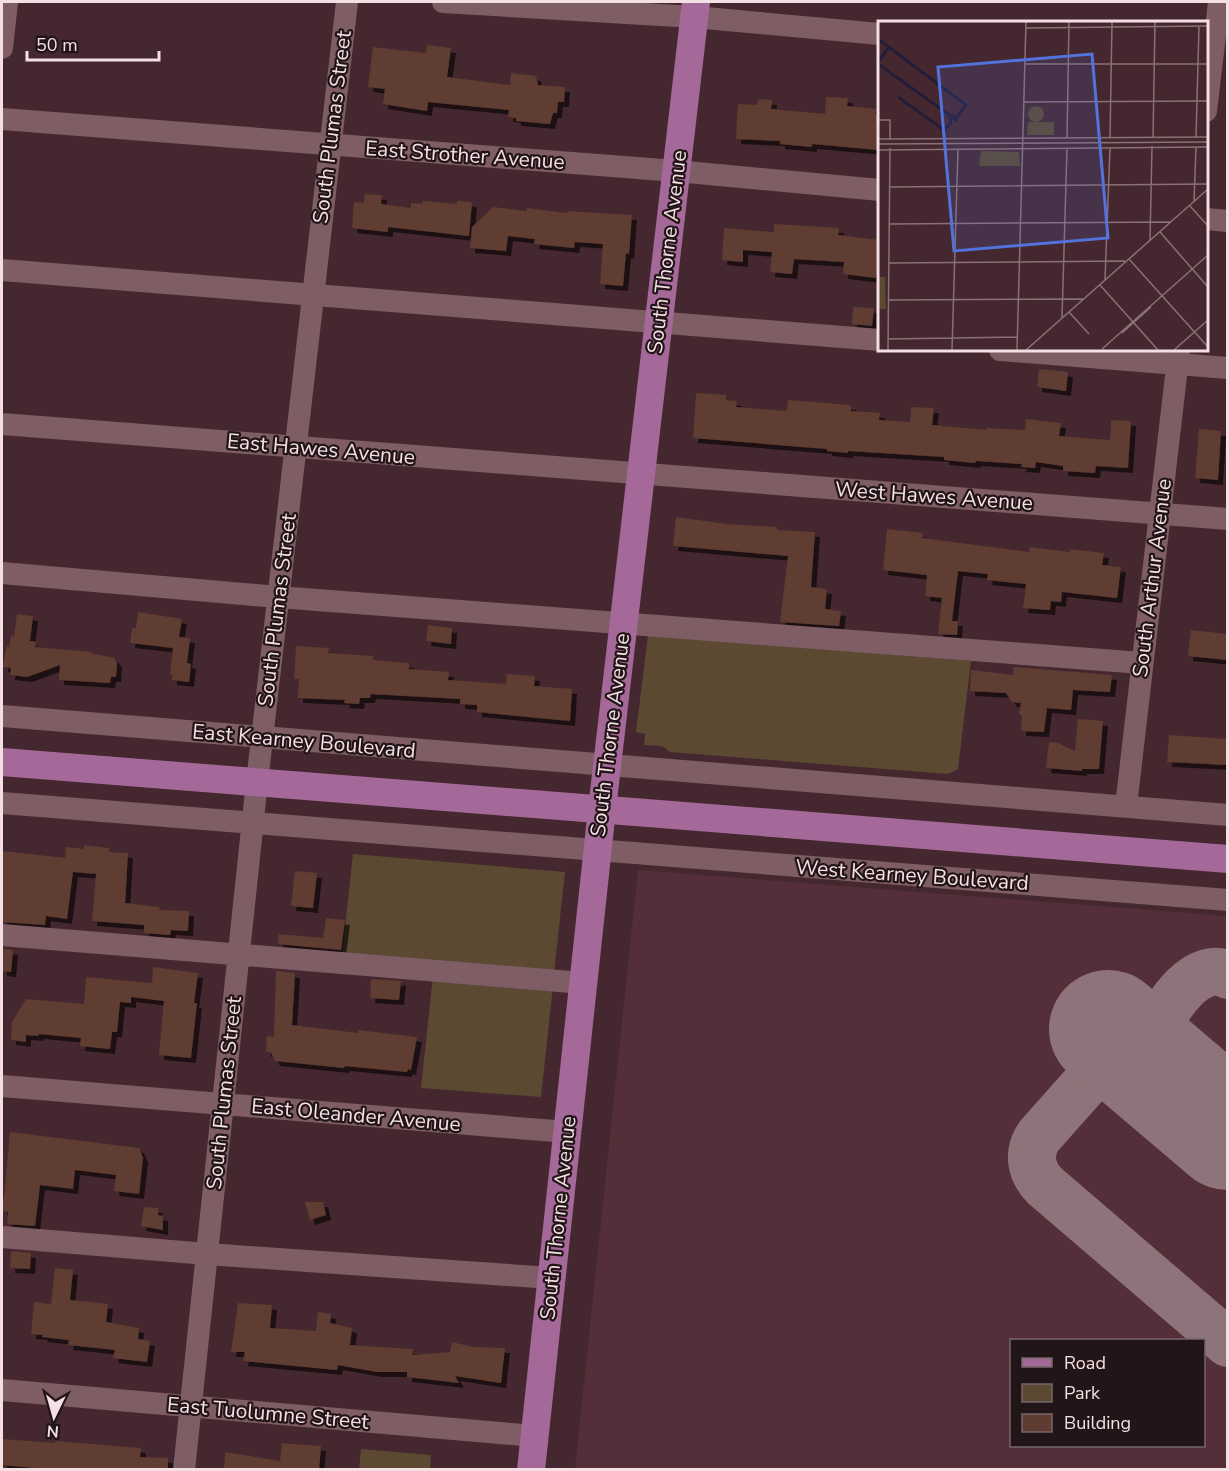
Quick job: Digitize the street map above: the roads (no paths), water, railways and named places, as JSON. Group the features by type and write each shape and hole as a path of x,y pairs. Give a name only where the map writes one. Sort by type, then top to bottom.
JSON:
{"main road":[{"name":"South Thorne Avenue","path":"531,1470 597,850 695,9"},
{"name":"East Kearney Boulevard","path":"2,762 602,809"},
{"name":"West Kearney Boulevard","path":"602,809 1227,859"}],"street":[{"path":"2,48 7,2"},
{"name":"South Plumas Street","path":"184,1470 252,823 346,2"},
{"path":"443,2 695,9 878,34"},
{"path":"1208,100 1215,63 1219,2"},
{"name":"East Strother Avenue","path":"2,119 676,171 878,190"},
{"path":"1208,219 1227,221"},
{"path":"2,270 878,340"},
{"path":"1025,351 1178,357 1227,368"},
{"name":"South Arthur Avenue","path":"1126,806 1178,357"},
{"name":"East Hawes Avenue","path":"2,424 641,475"},
{"name":"West Hawes Avenue","path":"641,475 1227,519"},
{"path":"2,573 278,597 1142,663"},
{"name":"East Kearney Boulevard","path":"2,716 607,764"},
{"path":"607,764 1227,814"},
{"path":"2,803 597,850"},
{"name":"West Kearney Boulevard","path":"597,850 1227,900"},
{"path":"2,935 583,983"},
{"name":"East Oleander Avenue","path":"2,1086 567,1132"},
{"path":"2,1237 551,1278"},
{"name":"East Tuolumne Street","path":"2,1390 534,1436"}]}
